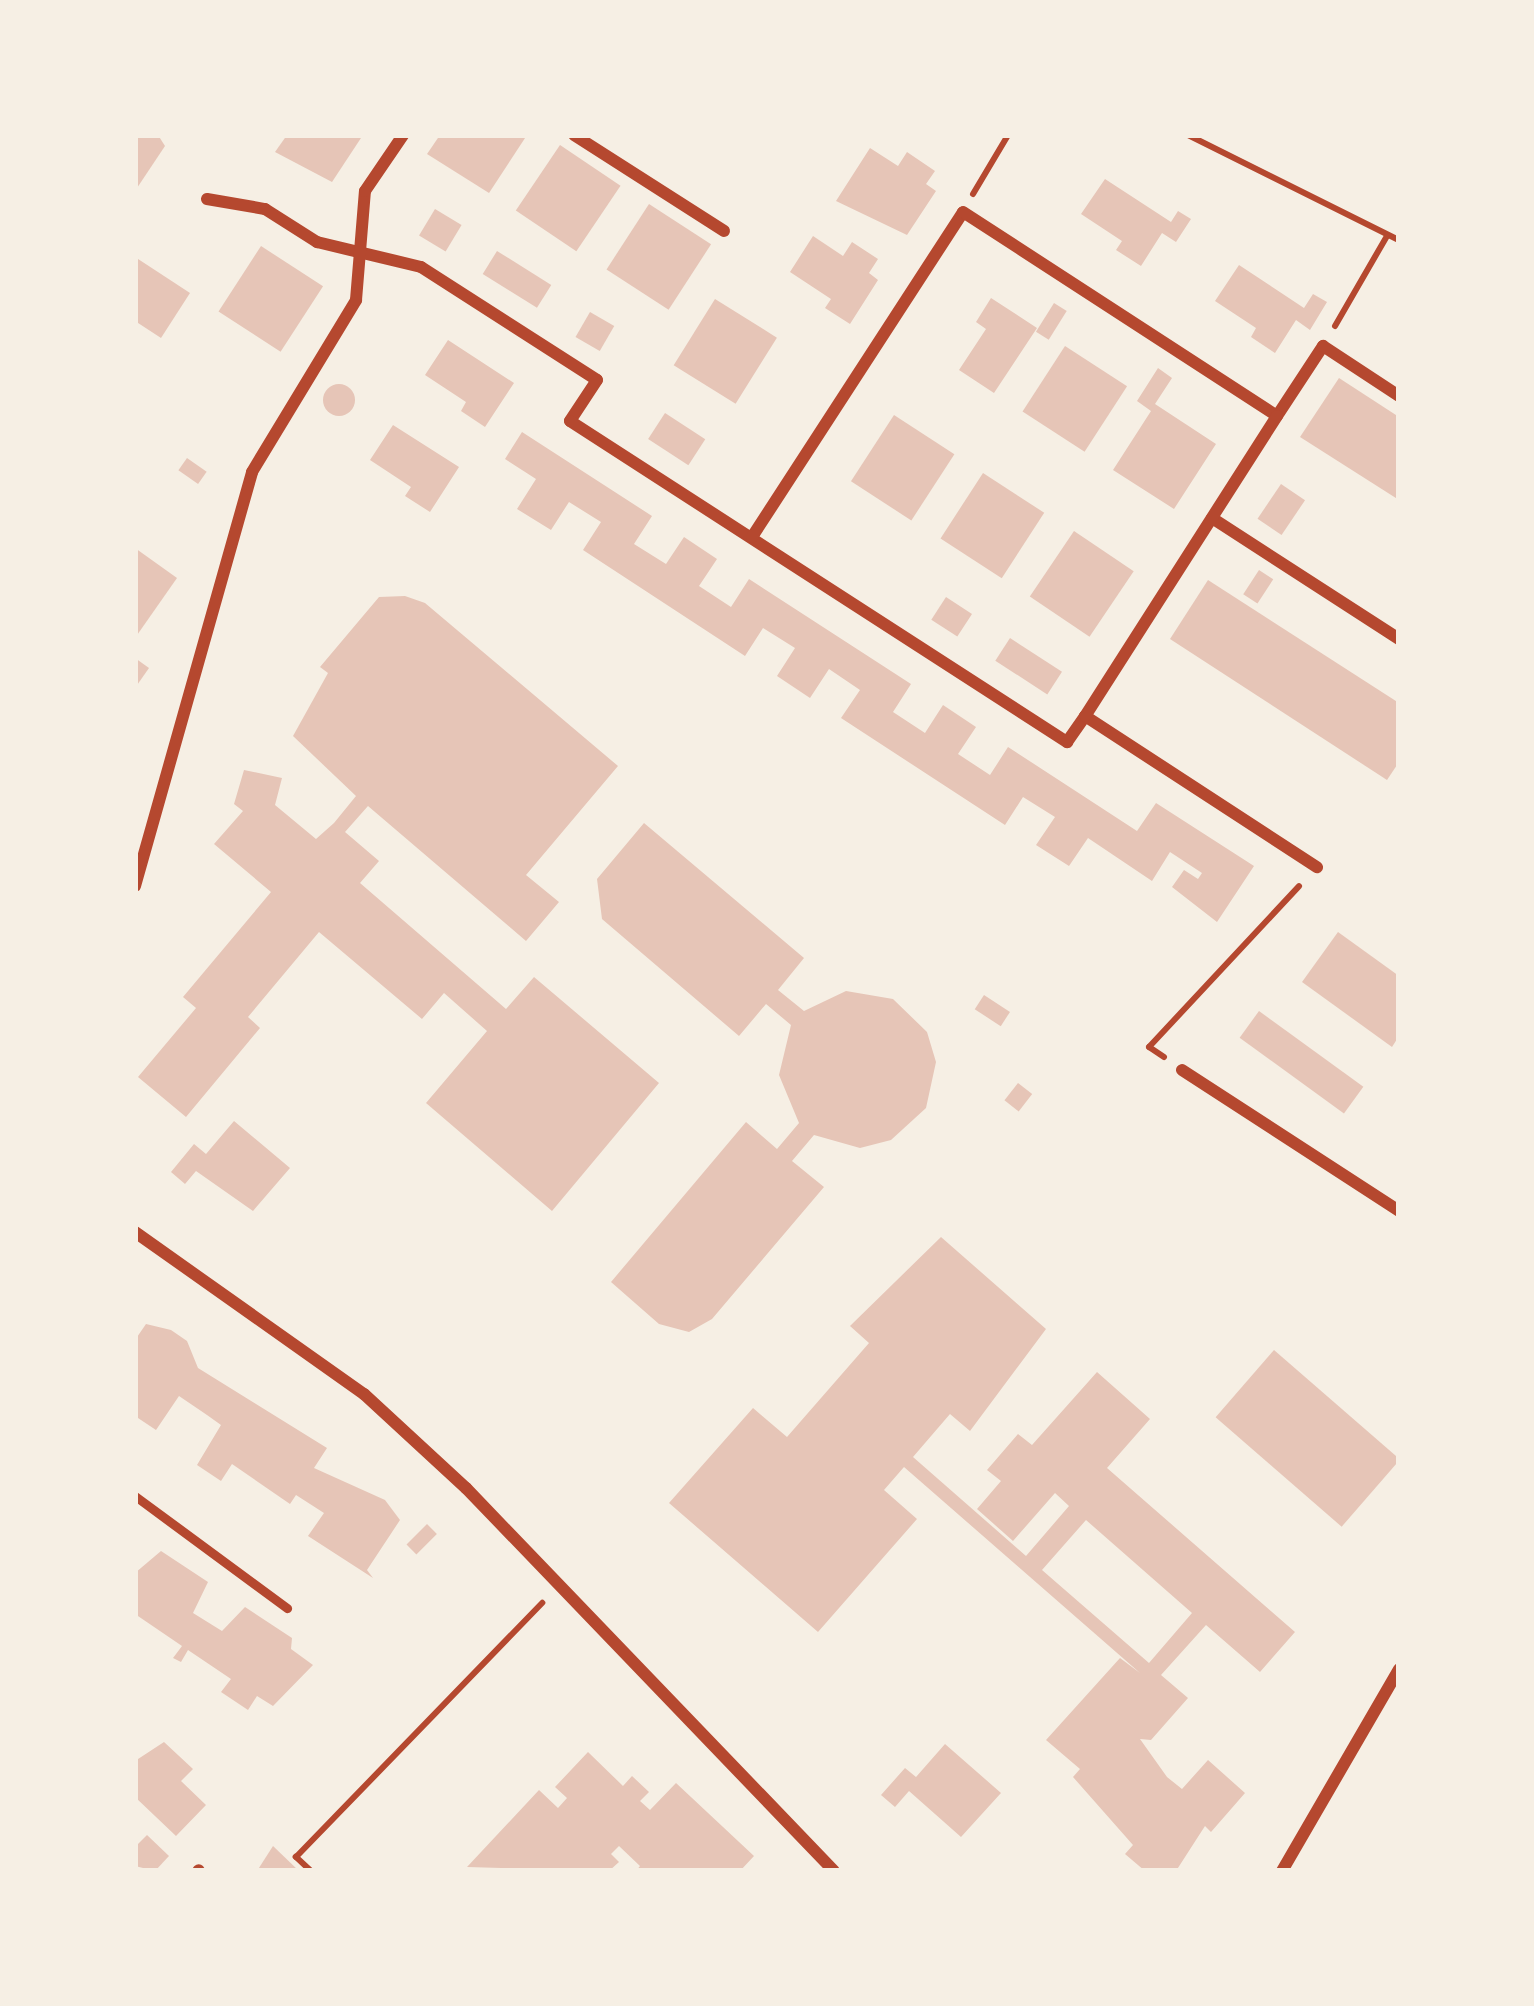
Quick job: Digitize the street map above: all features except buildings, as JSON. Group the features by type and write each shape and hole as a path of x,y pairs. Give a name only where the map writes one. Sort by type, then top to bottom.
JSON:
{"street":[{"path":"136,878 252,472 356,300 365,191 403,135"},
{"path":"574,135 724,231"},
{"path":"207,199 266,209 316,242 422,267 597,380 570,421 1067,742 1323,346 1399,396"},
{"path":"752,537 963,212 1277,416"},
{"path":"1212,518 1399,640"},
{"path":"1085,716 1317,867"},
{"path":"1182,1070 1399,1211"},
{"path":"135,1232 364,1394 560,1585 834,1871"},
{"path":"1282,1871 1399,1669"}],"lane":[{"path":"135,1496 287,1608"}],"path":[{"path":"963,212 1008,135"},
{"path":"1188,135 1399,240"},
{"path":"1323,346 1387,236"},
{"path":"1182,1070 1148,1047 1317,867"},
{"path":"311,1871 296,1856 560,1585"}]}
